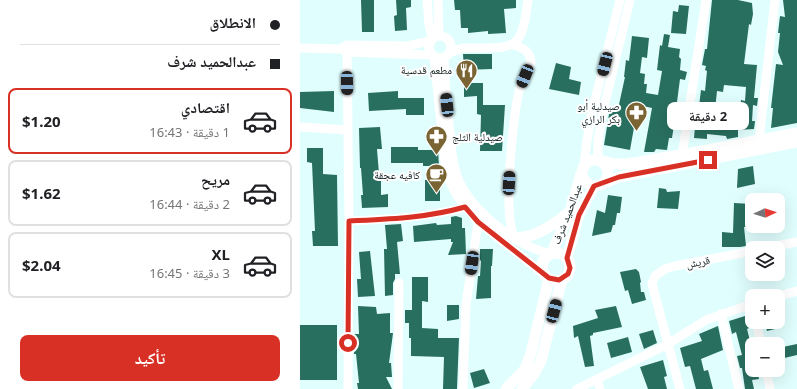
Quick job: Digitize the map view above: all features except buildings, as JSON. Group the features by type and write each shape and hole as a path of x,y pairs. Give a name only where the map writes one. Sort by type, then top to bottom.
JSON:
{"main road":[{"path":"600,161 605,164 608,172 606,180 597,185 587,183 582,170 590,160 600,161 608,164 622,164 682,155 797,133"},
{"path":"792,143 797,150"},
{"name":"عبدالحميد شرف","path":"567,258 579,215 597,185 619,177 792,143"},
{"name":"عبدالحميد شرف","path":"551,254 570,212 582,170"},
{"path":"515,238 524,238 544,230 562,219 570,212"},
{"path":"506,389 525,369 531,353 545,296 547,277 542,267 543,263 547,256 551,254 558,253 567,258 570,268 568,274 562,279 556,280 547,277"},
{"path":"522,389 534,374 541,361 562,279"},
{"path":"545,296 552,295 558,298"}],"street":[{"path":"427,0 429,24 434,39"},
{"path":"438,0 434,39 428,48 432,56 447,172 450,182 457,196 478,222 547,277"},
{"path":"300,48 345,49 432,56 440,58 462,48 504,47 518,40 522,30 528,0"},
{"path":"582,170 592,114 620,0"},
{"path":"600,161 598,140 603,110 630,0"},
{"path":"682,155 706,0"},
{"path":"759,140 775,0"},
{"path":"345,49 407,46 434,39 445,38 450,43 462,48"},
{"path":"450,43 450,50 446,55 446,93 452,162 457,177 465,192 498,226 529,246 551,254"},
{"path":"512,44 524,48 531,58 531,63 519,92 510,161 508,194 512,233 515,238"},
{"path":"345,49 349,221 348,389"},
{"path":"300,127 348,130"},
{"path":"349,221 423,216 448,212 465,207"},
{"path":"462,389 466,305 478,222"},
{"path":"785,244 797,242"},
{"name":"قريش","path":"668,344 652,284 654,276 664,269 745,252"},
{"path":"398,389 399,283"},
{"path":"785,294 797,291"},
{"path":"577,389 668,344 706,320 745,306"},
{"path":"721,314 739,389"},
{"path":"668,344 680,389"},
{"path":"767,377 770,389"},
{"path":"597,379 600,389"}],"place":[{"name":"مطعم قدسية","path":"467,90"},
{"name":"صيدلية أبو بكر الرازي","path":"636,132"},
{"name":"صيدلية الثلج","path":"436,156"},
{"name":"كافيه عجقة","path":"436,194"}],"route":[{"path":"348,343 349,221 435,215 465,207 478,222 519,255 552,280 559,280 568,274 570,264 567,258 579,215 594,186 619,177 708,160"}]}
